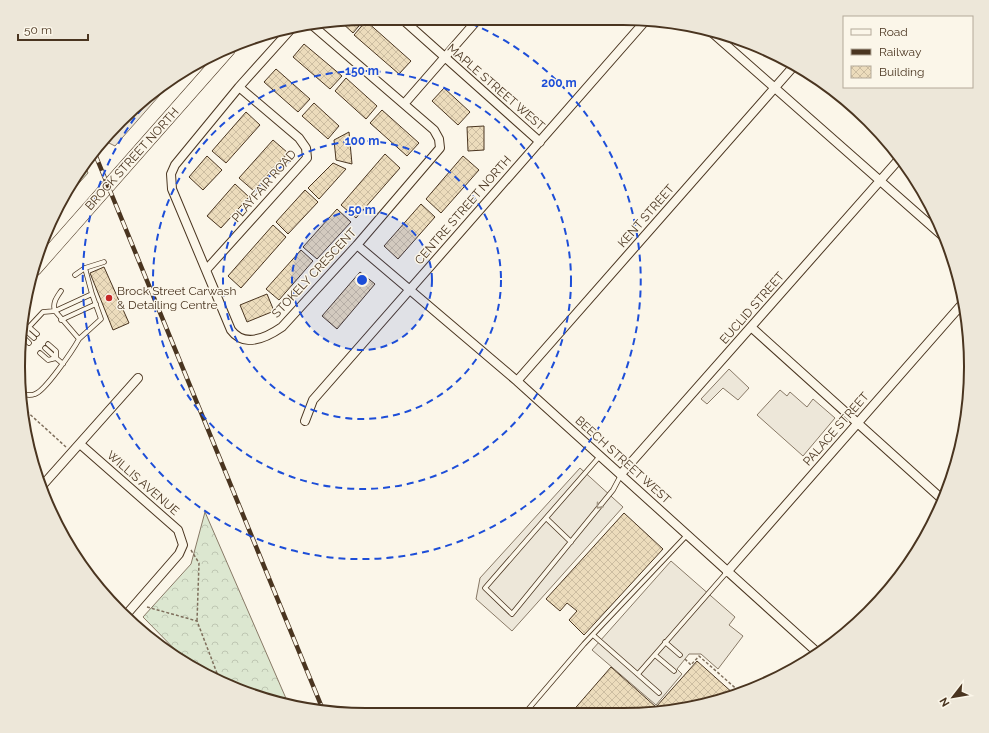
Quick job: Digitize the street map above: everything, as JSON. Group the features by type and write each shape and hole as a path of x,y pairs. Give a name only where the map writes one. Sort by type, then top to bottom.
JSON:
{"main road":[{"name":"BROCK STREET NORTH","path":"42,261 222,57"}],"street":[{"name":"MAPLE STREET WEST","path":"409,25 540,142"},
{"path":"404,104 473,25"},
{"name":"CENTRE STREET NORTH","path":"304,421 313,400 641,26"},
{"name":"STOKELY CRESCENT","path":"285,35 239,87 175,165 171,174 172,189 230,330 240,339 246,341 272,334 282,327 357,245 440,148 439,139 434,130 317,29"},
{"path":"720,40 935,229"},
{"name":"KENT STREET","path":"516,381 790,69"},
{"name":"PLAYFAIR ROAD","path":"206,270 306,158 306,148 299,138 239,87"},
{"name":"EUCLID STREET","path":"621,474 896,163"},
{"name":"BEECH STREET WEST","path":"357,245 516,381 813,649"},
{"name":"PALACE STREET","path":"728,572 959,309"},
{"path":"751,327 938,496"},
{"path":"46,483 138,378"},
{"name":"WILLIS AVENUE","path":"80,444 178,530 187,547"},
{"path":"129,612 179,554 187,547"}],"lane":[{"path":"75,275 85,268 104,262"},
{"path":"27,396 37,394 72,352 78,339 101,319 85,268"},
{"path":"62,291 53,307 78,339"},
{"path":"28,329 43,312 55,311 92,294"},
{"path":"62,320 96,304"},
{"path":"28,329 37,334"},
{"path":"28,329 34,338"},
{"path":"48,344 56,351 56,358"},
{"path":"45,348 62,364"},
{"path":"40,352 48,360 56,358"},
{"path":"600,456 485,588 512,614 613,490 621,474"},
{"path":"546,518 571,542"},
{"path":"528,708 593,635 687,534"},
{"path":"638,674 728,572"},
{"path":"593,635 659,693"},
{"path":"665,642 680,655"},
{"path":"655,655 674,671"}],"path":[{"path":"28,413 68,448"},
{"path":"187,547 199,563 197,621 217,674"},
{"path":"147,607 197,621"},
{"path":"680,655 691,665 698,656 736,689"}],"green space":[{"path":"87,171 88,173 79,183"},
{"path":"205,512 286,698 257,690 215,673 171,646 143,617 191,564"}],"shaded area":[{"path":"159,96 115,146 109,143 141,110"},
{"path":"729,369 749,388 738,400 723,388 707,404 701,399"},
{"path":"780,390 787,396 790,392 807,407 813,399 835,418 803,456 757,415"},
{"path":"580,468 623,507 512,631 476,599 480,578"},
{"path":"671,561 735,617 729,625 743,636 718,669 701,654 689,654 677,669 682,674 656,705 592,650"}],"building":[{"path":"360,25 353,33 345,26"},
{"path":"362,25 370,25 411,61 399,74 354,35"},
{"path":"304,44 342,76 330,89 293,57"},
{"path":"276,69 310,99 298,112 264,82"},
{"path":"346,78 377,106 366,119 335,91"},
{"path":"444,88 470,112 458,125 432,101"},
{"path":"314,103 339,126 328,139 302,116"},
{"path":"382,110 419,143 407,156 370,123"},
{"path":"246,112 260,125 226,163 212,151"},
{"path":"484,126 484,150 468,151 467,127"},
{"path":"349,132 352,164 336,160 334,140"},
{"path":"273,140 288,153 254,191 239,178"},
{"path":"385,154 400,168 356,218 341,205"},
{"path":"207,156 222,170 203,190 189,177"},
{"path":"463,156 479,170 441,213 426,199"},
{"path":"333,163 346,169 319,199 308,188"},
{"path":"235,184 249,197 221,228 207,216"},
{"path":"305,190 318,202 288,234 276,222"},
{"path":"421,204 435,217 398,259 384,246"},
{"path":"337,209 351,222 317,259 303,247"},
{"path":"273,225 286,237 241,288 228,276"},
{"path":"301,250 313,261 279,300 266,289"},
{"name":"Brock Street Carwash & Detailing Centre","path":"104,267 129,323 113,330 90,273"},
{"path":"360,272 375,284 337,329 322,316"},
{"path":"267,294 274,311 247,322 240,305"},
{"path":"624,513 663,549 584,635 569,620 577,611 567,603 560,611 546,599"},
{"path":"697,661 730,691 689,701 657,706"},
{"path":"611,667 655,706 575,708"}],"railway":[{"path":"97,158 321,705"}],"place":[{"name":"Brock Street Carwash & Detailing Centre","path":"109,298"}]}
